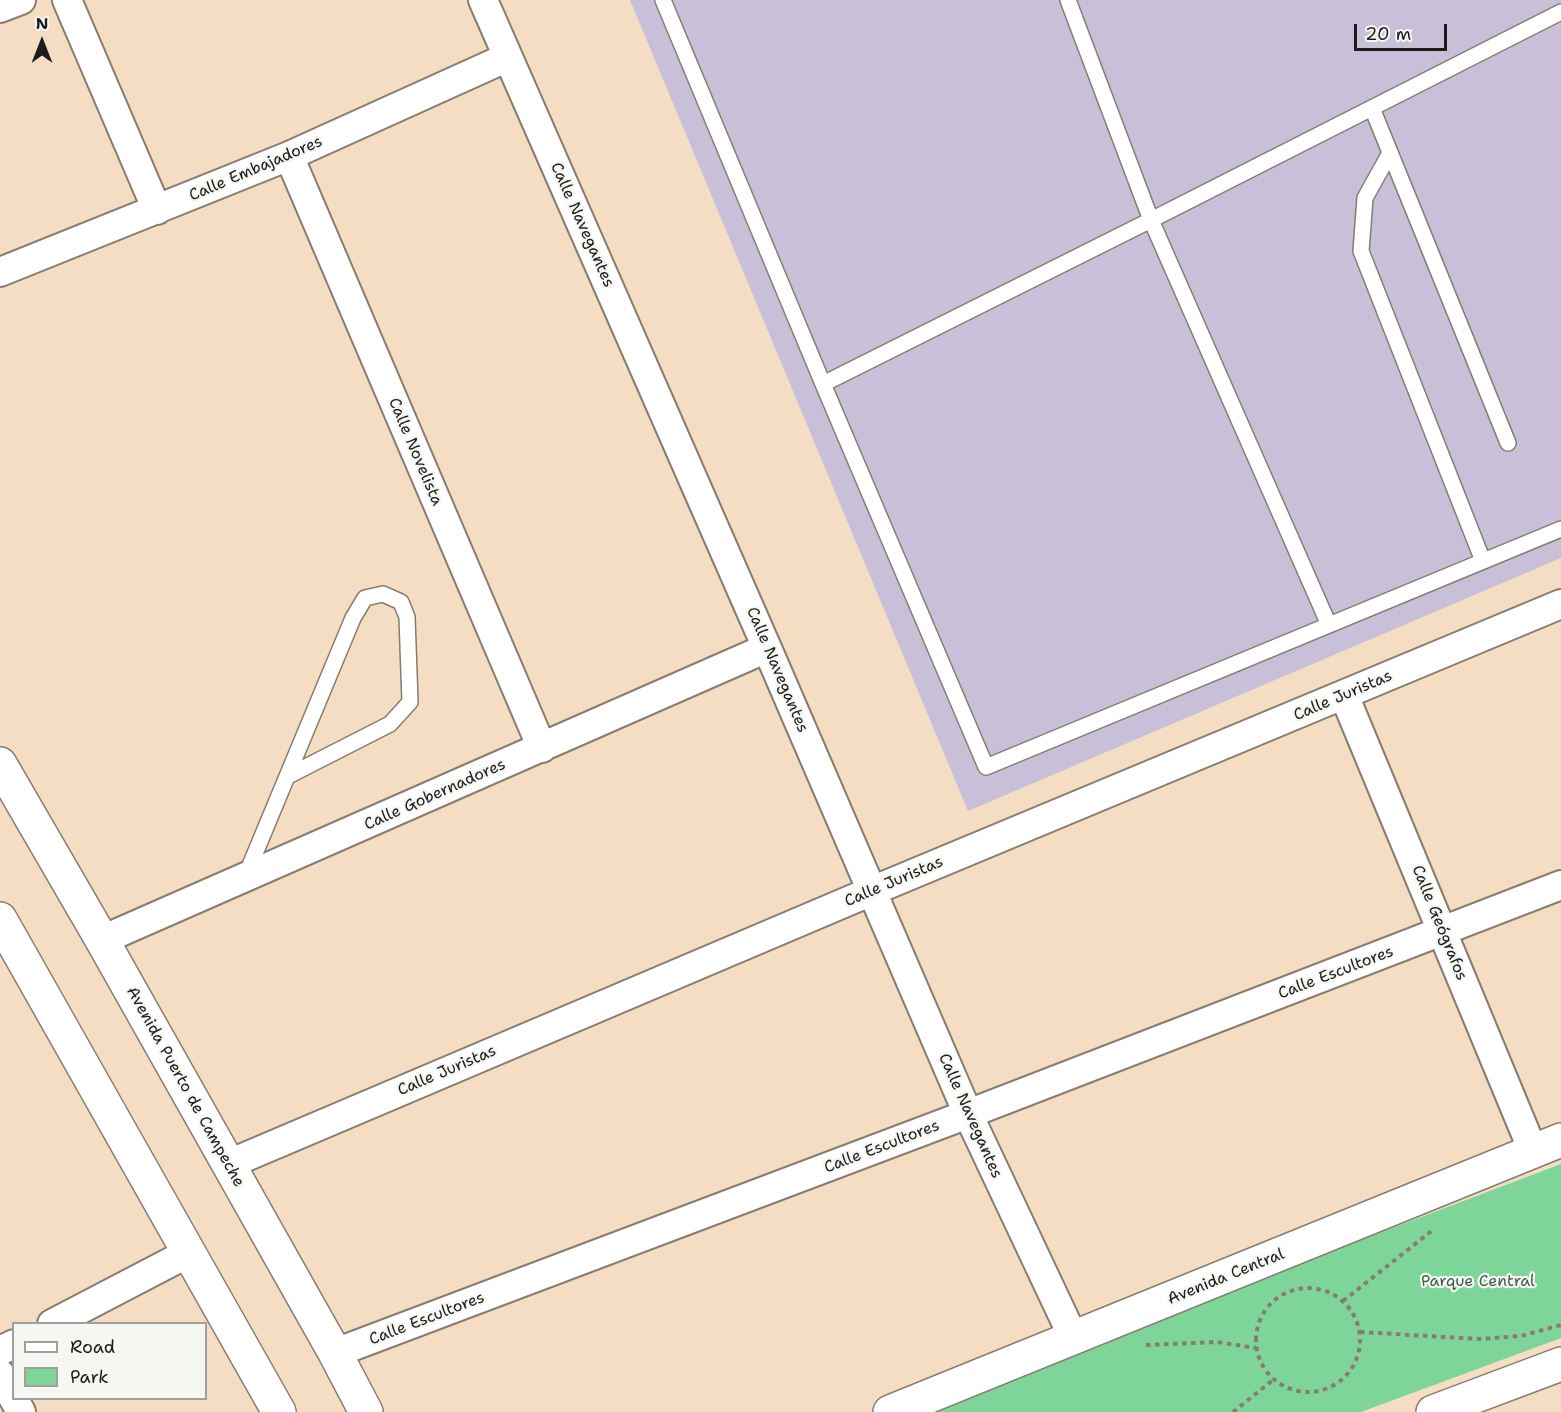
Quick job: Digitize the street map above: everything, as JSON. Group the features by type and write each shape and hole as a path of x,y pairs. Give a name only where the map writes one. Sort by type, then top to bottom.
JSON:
{"main road":[{"name":"Avenida Puerto de Campeche","path":"0,764 336,1353 366,1412"},
{"path":"0,919 279,1412"},
{"name":"Avenida Central","path":"890,1412 1547,1146"},
{"path":"1434,1412 1561,1364"}],"street":[{"path":"0,8 21,0"},
{"path":"67,0 157,210"},
{"name":"Calle Navegantes","path":"483,0 968,1114 1074,1339"},
{"name":"Calle Embajadores","path":"0,272 289,156 508,57"},
{"name":"Calle Novelista","path":"289,156 542,748"},
{"name":"Calle Juristas","path":"229,1164 872,891 1561,604"},
{"name":"Calle Gobernadores","path":"102,940 767,648"},
{"name":"Calle Geógrafos","path":"1344,695 1443,932 1547,1146"},
{"name":"Calle Escultores","path":"336,1353 968,1114 1561,885"},
{"path":"54,1322 190,1252"},
{"path":"0,1374 12,1396"}],"lane":[{"path":"663,0 986,767 1561,529"},
{"path":"1068,0 1151,220 1329,625"},
{"path":"823,384 1561,12"},
{"path":"1372,108 1508,443"},
{"path":"1390,153 1365,198 1361,251 1483,561"},
{"path":"245,878 353,618 365,598 383,594 401,602 406,617 410,702 390,723 288,776"}],"path":[{"path":"1343,1301 1440,1225"},
{"path":"1309,1288 1327,1292 1343,1301 1354,1315 1360,1332 1360,1351 1353,1368 1341,1381 1325,1390 1306,1393 1289,1389 1273,1380 1262,1366 1256,1348 1256,1330 1263,1313 1275,1299 1291,1291 1309,1288"},
{"path":"1360,1332 1479,1339 1521,1336 1561,1325"},
{"path":"1233,1412 1273,1380"}],"shaded area":[{"path":"630,0 1561,0 1561,558 968,811"}],"green space":[{"name":"Parque Central","path":"1561,1164 1561,1338 1361,1412 912,1412 1184,1307"}]}
